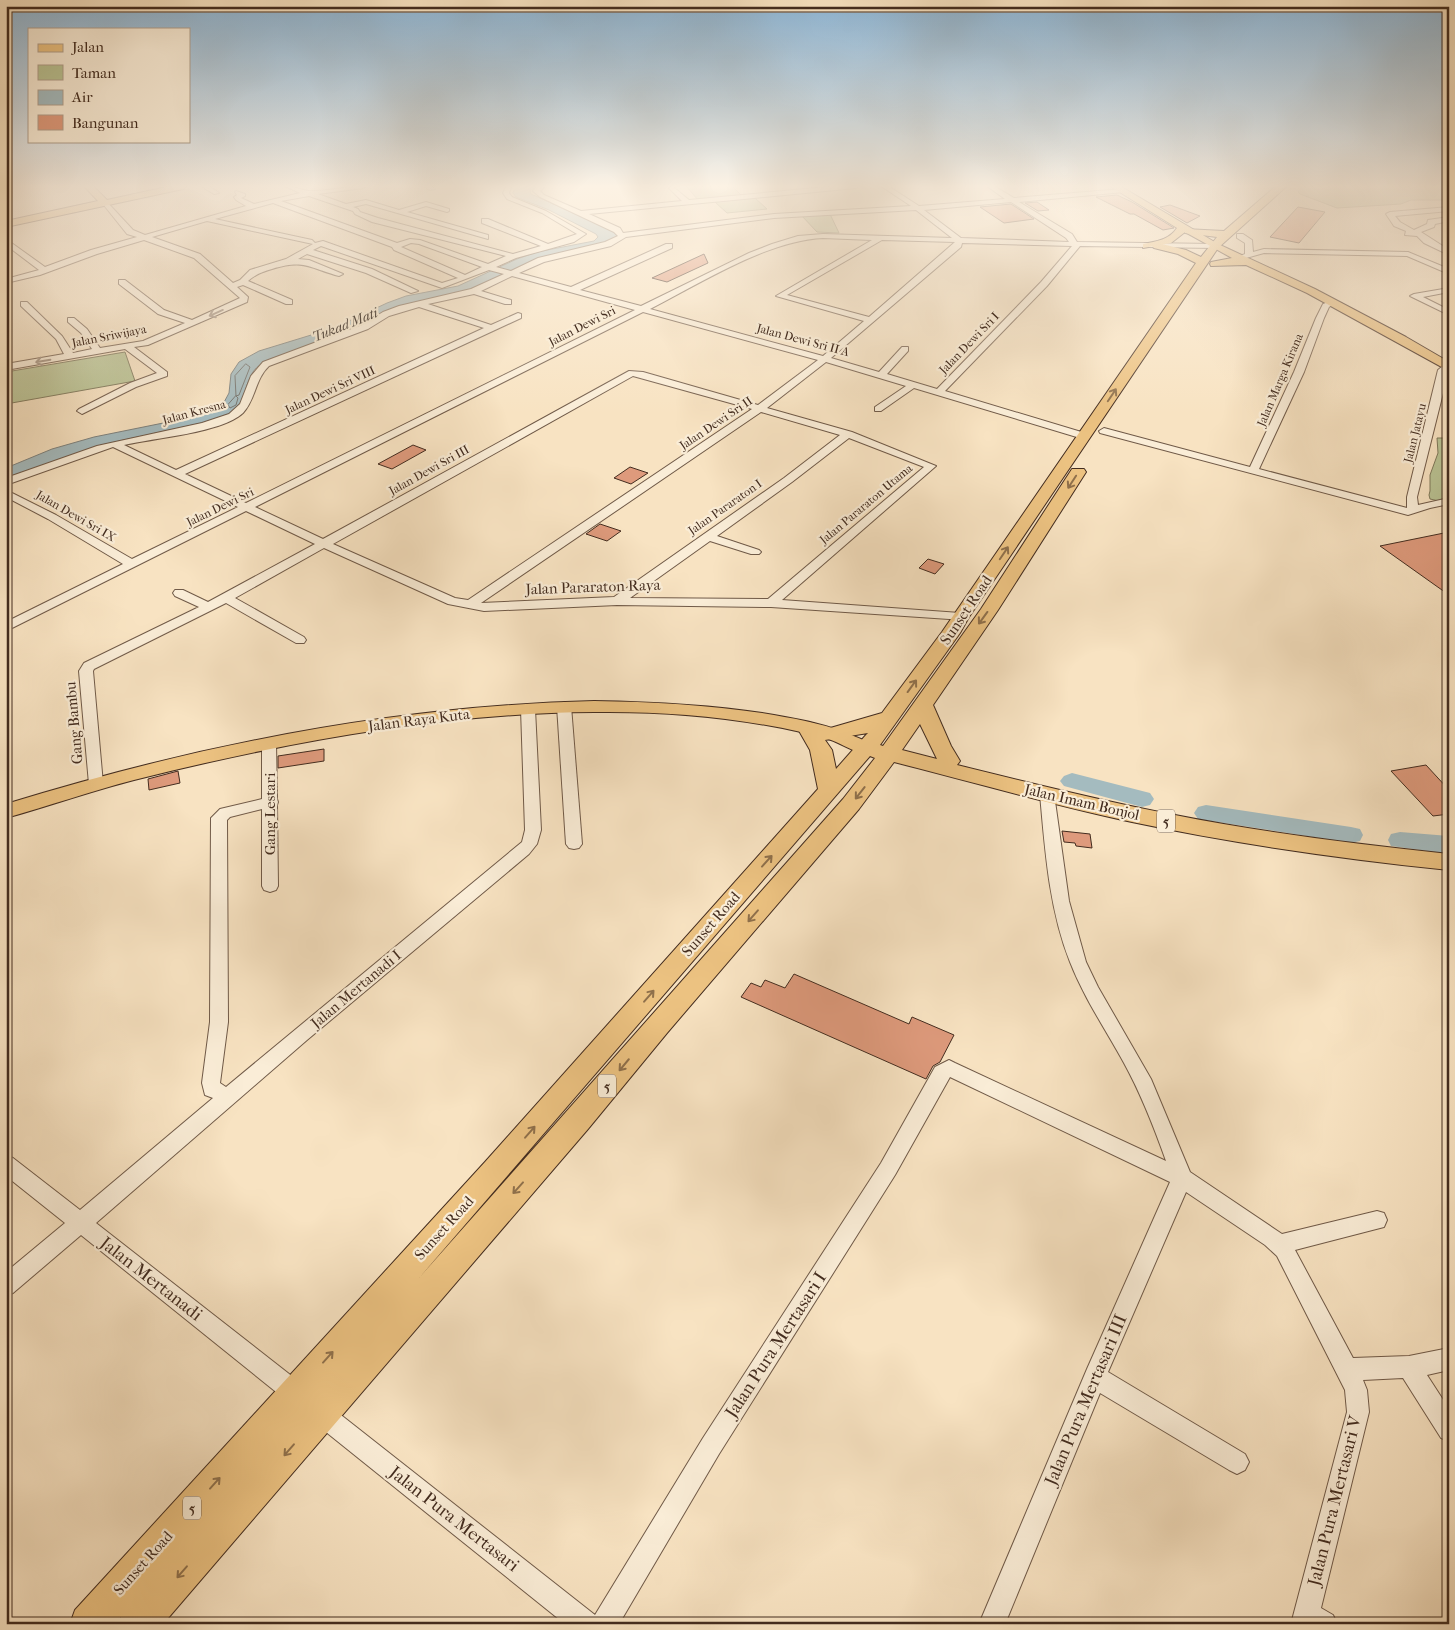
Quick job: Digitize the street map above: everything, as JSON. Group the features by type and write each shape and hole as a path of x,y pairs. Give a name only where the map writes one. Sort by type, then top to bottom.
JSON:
{"highway":[{"name":"Sunset Road","path":"89,1624 308,1403 578,1120 851,804 881,747 889,718 951,633 1084,436 1209,262"},
{"name":"Sunset Road","path":"137,1624 308,1403 625,1024 828,791 881,747 922,704 988,610 1104,431 1210,262"},
{"path":"922,704 940,746 950,760"},
{"path":"828,791 818,742 825,733 860,728 889,718"},
{"name":"Jalan Imam Bonjol","path":"881,747 950,760 1067,790 1246,824 1368,842 1449,851"},
{"name":"Jalan Imam Bonjol","path":"881,747 1047,794 1112,810 1240,836 1380,856 1449,862"},
{"path":"625,1024 650,1035"}],"main road":[{"path":"1255,262 1448,365"},
{"name":"Jalan Raya Kuta","path":"6,810 160,766 270,743 443,716 564,706 618,705 688,709 757,718 881,747"}],"street":[{"path":"32,262 44,270"},
{"path":"6,281 65,262"},
{"name":"Jalan Sriwijaya","path":"6,367 128,347 153,340 244,300 244,297 204,262"},
{"path":"231,286 244,282 253,272 286,262"},
{"path":"306,262 338,274"},
{"path":"340,262 414,291"},
{"path":"374,262 442,286"},
{"path":"429,262 465,278"},
{"name":"Jalan Dewi Sri II A","path":"475,262 881,375 1084,436"},
{"path":"396,295 442,286 500,262"},
{"name":"Jalan Kresna","path":"6,482 114,444 202,425 232,416 246,401 258,369 266,364 365,327 386,314 417,303 474,292 539,262"},
{"path":"572,290 631,262"},
{"name":"Jalan Dewi Sri","path":"6,627 737,262"},
{"path":"839,262 780,296 871,320"},
{"name":"Jalan Dewi Sri II","path":"468,605 759,409 825,359 938,262"},
{"name":"Jalan Dewi Sri I","path":"939,392 1063,262"},
{"path":"1426,262 1449,272"},
{"path":"122,282 161,312 194,323"},
{"path":"244,282 289,302"},
{"path":"1449,290 1414,296 1449,313"},
{"path":"474,292 508,302"},
{"name":"Jalan Marga Kirana","path":"1253,470 1302,365 1320,318 1326,306 1333,302"},
{"path":"417,303 492,328"},
{"path":"24,304 59,338 70,356"},
{"name":"Jalan Dewi Sri VIII","path":"178,473 518,316"},
{"path":"71,320 84,331 98,352"},
{"path":"82,410 135,384 164,373 128,347"},
{"path":"881,375 905,349"},
{"name":"Jalan Jatayu","path":"1413,510 1412,497 1443,370 1448,365"},
{"name":"Jalan Dewi Sri III","path":"122,651 226,598 632,373 759,409"},
{"path":"135,384 144,394"},
{"path":"878,409 913,385"},
{"name":"Jalan Pararaton Utama","path":"759,409 848,434 931,466 771,603"},
{"path":"1104,431 1408,512 1449,501"},
{"name":"Jalan Pararaton I","path":"617,601 788,480 848,434"},
{"name":"Jalan Pararaton Raya","path":"114,444 324,544 452,601 468,605 500,606 617,601 771,603 960,617"},
{"name":"Jalan Dewi Sri IX","path":"6,493 52,517 132,564"},
{"path":"707,536 755,552"},
{"path":"180,593 209,607"},
{"path":"226,598 300,640"},
{"name":"Gang Bambu","path":"96,784 86,671 89,666 122,651"},
{"path":"564,706 574,844"},
{"name":"Jalan Mertanadi I","path":"6,1286 446,913 524,850 529,844 533,830 528,709"},
{"name":"Gang Lestari","path":"270,743 270,886"},
{"path":"1047,794 1055,868 1062,906 1078,961 1094,996 1155,1105 1182,1178"},
{"path":"228,1098 212,1090 211,1084 219,1022 220,818 225,813 271,802"},
{"name":"Jalan Pura Mertasari V","path":"949,1068 1182,1178 1272,1238 1284,1249 1347,1369 1356,1390 1358,1412 1312,1621"},
{"name":"Jalan Pura Mertasari I","path":"604,1624 711,1446 888,1169 942,1072 949,1068"},
{"name":"Jalan Mertanadi","path":"6,1164 308,1403"},
{"name":"Jalan Pura Mertasari III","path":"992,1624 1095,1377 1182,1178"},
{"path":"1279,1244 1377,1220"},
{"path":"1347,1369 1409,1367 1449,1359"},
{"path":"1409,1367 1449,1430"},
{"path":"1095,1377 1237,1462"},
{"name":"Jalan Pura Mertasari","path":"308,1403 586,1624"}],"green space":[{"path":"125,352 135,381 6,404 6,372"},
{"path":"1437,438 1449,440 1449,499 1439,501 1430,499 1429,495 1430,475 1438,453"}],"water":[{"name":"Tukad Mati","path":"510,262 536,262 474,290 419,302 364,326 273,358 255,370 240,404 230,414 220,419 101,445 6,478 6,468 52,449 94,437 183,419 222,406 229,393 231,374 239,362 259,351 334,328 406,296 458,286"}],"building":[{"path":"687,262 708,263 667,282 652,278"},
{"path":"413,445 426,450 392,469 378,464"},
{"path":"630,467 648,473 631,484 614,478"},
{"path":"600,524 621,531 607,541 586,534"},
{"path":"1449,532 1449,595 1380,546"},
{"path":"928,559 944,564 935,574 919,568"},
{"path":"324,749 324,761 278,768 278,756"},
{"path":"1426,765 1449,790 1449,814 1433,816 1391,771"},
{"path":"178,771 180,783 149,790 148,779"},
{"path":"1062,831 1090,834 1092,848 1064,842"},
{"path":"794,974 909,1024 912,1017 954,1035 940,1062 933,1066 926,1079 741,997 751,983 761,987 765,980 785,988"}],"waterway":[{"path":"1072,781 1142,799"},
{"path":"1206,813 1351,835"},
{"path":"1400,840 1449,845"}]}
